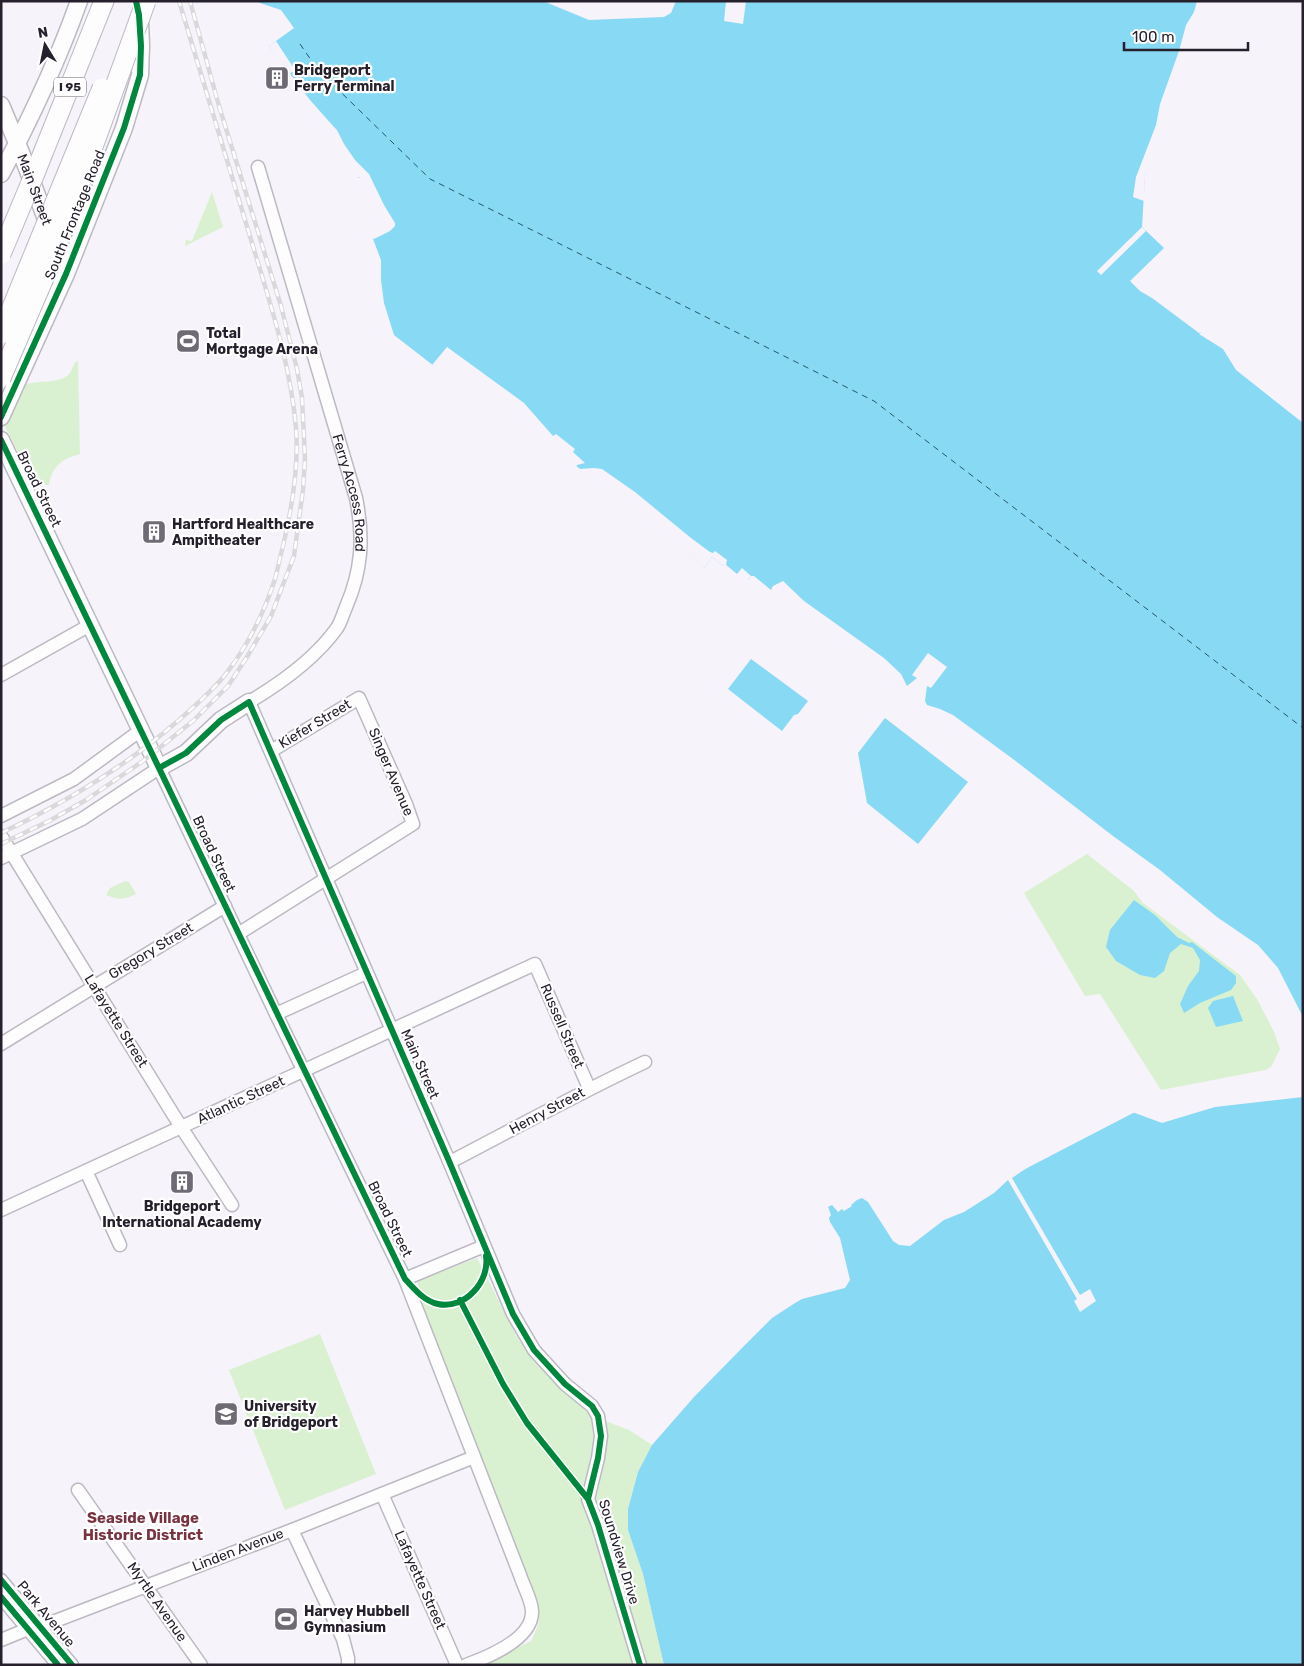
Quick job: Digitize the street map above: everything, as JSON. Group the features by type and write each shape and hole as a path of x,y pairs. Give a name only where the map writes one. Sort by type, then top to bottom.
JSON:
{"highway":[{"name":"I 95","path":"1,254 104,1"},
{"name":"I 95","path":"1,334 140,5"},
{"path":"3,376 56,248 140,5"},
{"path":"1,230 35,173"}],"main road":[{"path":"1,174 18,144 64,42 79,1"},
{"name":"South Frontage Road","path":"1,417 66,274 124,128 140,75 140,5"},
{"name":"Main Street","path":"1,105 18,144 66,274"},
{"name":"Broad Street","path":"1,440 159,768"},
{"name":"Ferry Access Road","path":"159,768 186,752 221,720 249,702"}],"street":[{"name":"Ferry Access Road","path":"249,702 302,665 338,627 353,588 361,545 361,527 356,498 258,167"},
{"path":"1,675 90,625"},
{"name":"Kiefer Street","path":"271,751 359,698"},
{"name":"Singer Avenue","path":"326,880 414,824 359,698"},
{"name":"Main Street","path":"249,702 449,1161 513,1314 534,1350 565,1384 592,1406 598,1416"},
{"path":"1,816 74,779 141,730"},
{"path":"7,856 82,819 159,768"},
{"name":"Broad Street","path":"159,768 405,1279 532,1610 531,1620 527,1629 517,1639 466,1665"},
{"name":"Lafayette Street","path":"1,836 7,856 94,986 181,1127 232,1205"},
{"path":"238,934 326,880"},
{"name":"Gregory Street","path":"1,1044 225,906"},
{"name":"Atlantic Street","path":"1,1210 535,964"},
{"name":"Russell Street","path":"535,964 589,1088"},
{"path":"276,1014 366,973"},
{"name":"Henry Street","path":"449,1161 528,1122 589,1088 645,1062"},
{"path":"86,1171 120,1245"},
{"path":"405,1279 484,1246"},
{"name":"Soundview Drive","path":"598,1416 601,1436 598,1458 588,1499 598,1524 640,1665"},
{"name":"Linden Avenue","path":"1,1640 292,1530 474,1457"},
{"name":"Myrtle Avenue","path":"78,1490 201,1665"},
{"name":"Lafayette Street","path":"382,1494 457,1665"},
{"path":"292,1530 343,1639 348,1665"},
{"name":"Park Avenue","path":"1,1580 58,1665"},
{"name":"Park Avenue","path":"1,1597 72,1665"}],"green space":[{"path":"212,192 223,227 185,246 186,240 192,241"},
{"path":"78,360 80,454 68,458 55,468 49,485 38,484 31,477 4,425 23,385 51,381 67,376"},
{"path":"1087,854 1134,891 1143,903 1240,975 1257,999 1274,1032 1280,1049 1271,1067 1265,1070 1161,1090 1100,994 1085,996 1024,893"},
{"path":"125,881 129,882 136,894 121,899 106,895 110,888"},
{"path":"477,1258 517,1337 530,1355 563,1391 595,1417 629,1430 652,1445 638,1472 628,1509 628,1530 643,1574 664,1665 483,1665 531,1641 536,1631 539,1617 537,1601 428,1323 417,1281"},
{"path":"320,1334 376,1474 285,1510 229,1370"}],"water":[{"path":"259,1 543,1 589,20 664,17 671,13 676,1 1200,1 1145,176 1142,227 1164,248 1130,281 1140,291 1199,333 1207,331 1239,363 1303,409 1303,1057 1257,970 918,707 922,693 917,687 904,693 776,598 748,580 751,576 742,568 737,574 725,564 723,566 712,557 704,568 628,502 607,490 548,444 513,405 446,364 434,366 394,335 384,303 381,260 373,239 391,229 392,222 362,177 356,178 334,135 334,127 310,100 269,46 294,28 281,10"},
{"path":"751,659 808,701 782,731 728,689"},
{"path":"885,718 968,782 918,844 867,803 858,753"},
{"path":"1134,900 1155,915 1177,937 1189,943 1192,942 1236,976 1236,983 1231,990 1200,1003 1184,1013 1180,1004 1188,986 1199,971 1200,960 1193,948 1181,944 1170,953 1164,971 1155,978 1140,975 1116,961 1106,947 1110,930"},
{"path":"1233,996 1243,1021 1216,1027 1208,1008 1213,1001"},
{"path":"1303,1067 1303,1665 664,1665 643,1574 628,1530 628,1509 638,1472 652,1445 694,1397 742,1348 772,1318 812,1292 842,1267 822,1230 829,1211 828,1207 832,1205 834,1207 866,1189 899,1236 906,1237 1004,1180 1137,1111 1288,1081"}],"pier":[{"path":"726,1 746,1 743,24 724,21"},
{"path":"1197,1 1203,1 1155,153 1145,176 1144,201 1133,197 1136,177 1156,125 1160,104 1186,25 1194,12"},
{"path":"276,41 295,70 289,74 269,46"},
{"path":"334,127 355,160 369,174 395,223 395,226 390,231 374,239 373,237 389,230 389,222 360,177 353,179 337,159 332,143"},
{"path":"1142,227 1146,231 1101,275 1097,271"},
{"path":"1207,328 1238,351 1241,362 1303,406 1303,423 1236,370 1223,349 1199,334"},
{"path":"447,347 524,403 553,436 556,434 575,449 573,452 585,463 576,467 579,469 602,469 635,492 710,552 713,553 715,551 727,560 726,565 723,566 712,557 704,568 697,564 626,505 605,492 531,435 519,421 510,404 504,400 501,404 498,404 445,366 438,368 432,365"},
{"path":"751,576 754,576 771,590 773,586 783,581 804,601 884,658 901,674 907,686 917,678 912,675 928,653 947,667 931,688 927,686 925,701 927,705 953,715 1160,870 1217,917 1258,945 1278,968 1303,1018 1303,1059 1255,972 916,709 920,692 917,690 905,695 897,695 899,693 848,657 775,600 769,599 747,582"},
{"path":"1303,1064 1303,1097 1215,1107 1162,1123 1135,1113 1128,1113 1136,1108 1287,1078 1294,1074"},
{"path":"1040,1159 1012,1178 1080,1295 1090,1289 1096,1301 1080,1312 1074,1301 1077,1299 1008,1180 994,1193 964,1212 944,1220 910,1246 899,1245 893,1241 868,1202 862,1198 844,1211 842,1209 838,1212 833,1206 834,1203 847,1195 867,1187 878,1198 901,1234 905,1235 1003,1178"},
{"path":"825,1207 828,1207 831,1215 829,1218 830,1222 840,1238 850,1280 845,1288 802,1299 770,1316 810,1290 838,1267 816,1225 818,1217 826,1210"}],"ferry route":[{"path":"300,44 318,70 430,179 874,401 1303,728"}],"railway":[{"path":"1,833 71,796 138,753 159,737 215,687 241,653 266,604 275,579 286,532 294,488 297,443 293,403 284,353 179,1"},
{"path":"1,844 49,821 86,800 143,761 193,721 228,686 247,657 271,616 294,556 303,490 305,458 302,398 297,369 281,306 219,106 190,1"}],"cycle path":[{"path":"1,417 66,274 124,128 140,75 141,46 136,1"},
{"path":"1,440 405,1279 428,1300 438,1304 448,1305 457,1303 474,1292 480,1284 484,1275 486,1256"},
{"path":"159,768 186,753 221,720 249,702 449,1161 513,1314 534,1350 565,1384 592,1406 598,1416 601,1436 598,1458 588,1499 598,1525 640,1665"},
{"path":"460,1300 503,1384 527,1423 588,1499"},
{"path":"1,1580 72,1665"},
{"path":"1,1597 58,1665"}],"place":[{"name":"Bridgeport Ferry Terminal","path":"277,78"},
{"name":"Total Mortgage Arena","path":"188,341"},
{"name":"Hartford Healthcare Ampitheater","path":"154,532"},
{"name":"Bridgeport International Academy","path":"182,1182"},
{"name":"University of Bridgeport","path":"226,1414"},
{"name":"Harvey Hubbell Gymnasium","path":"286,1619"}],"district":[{"name":"Seaside Village Historic District","path":"143,1526"}]}
